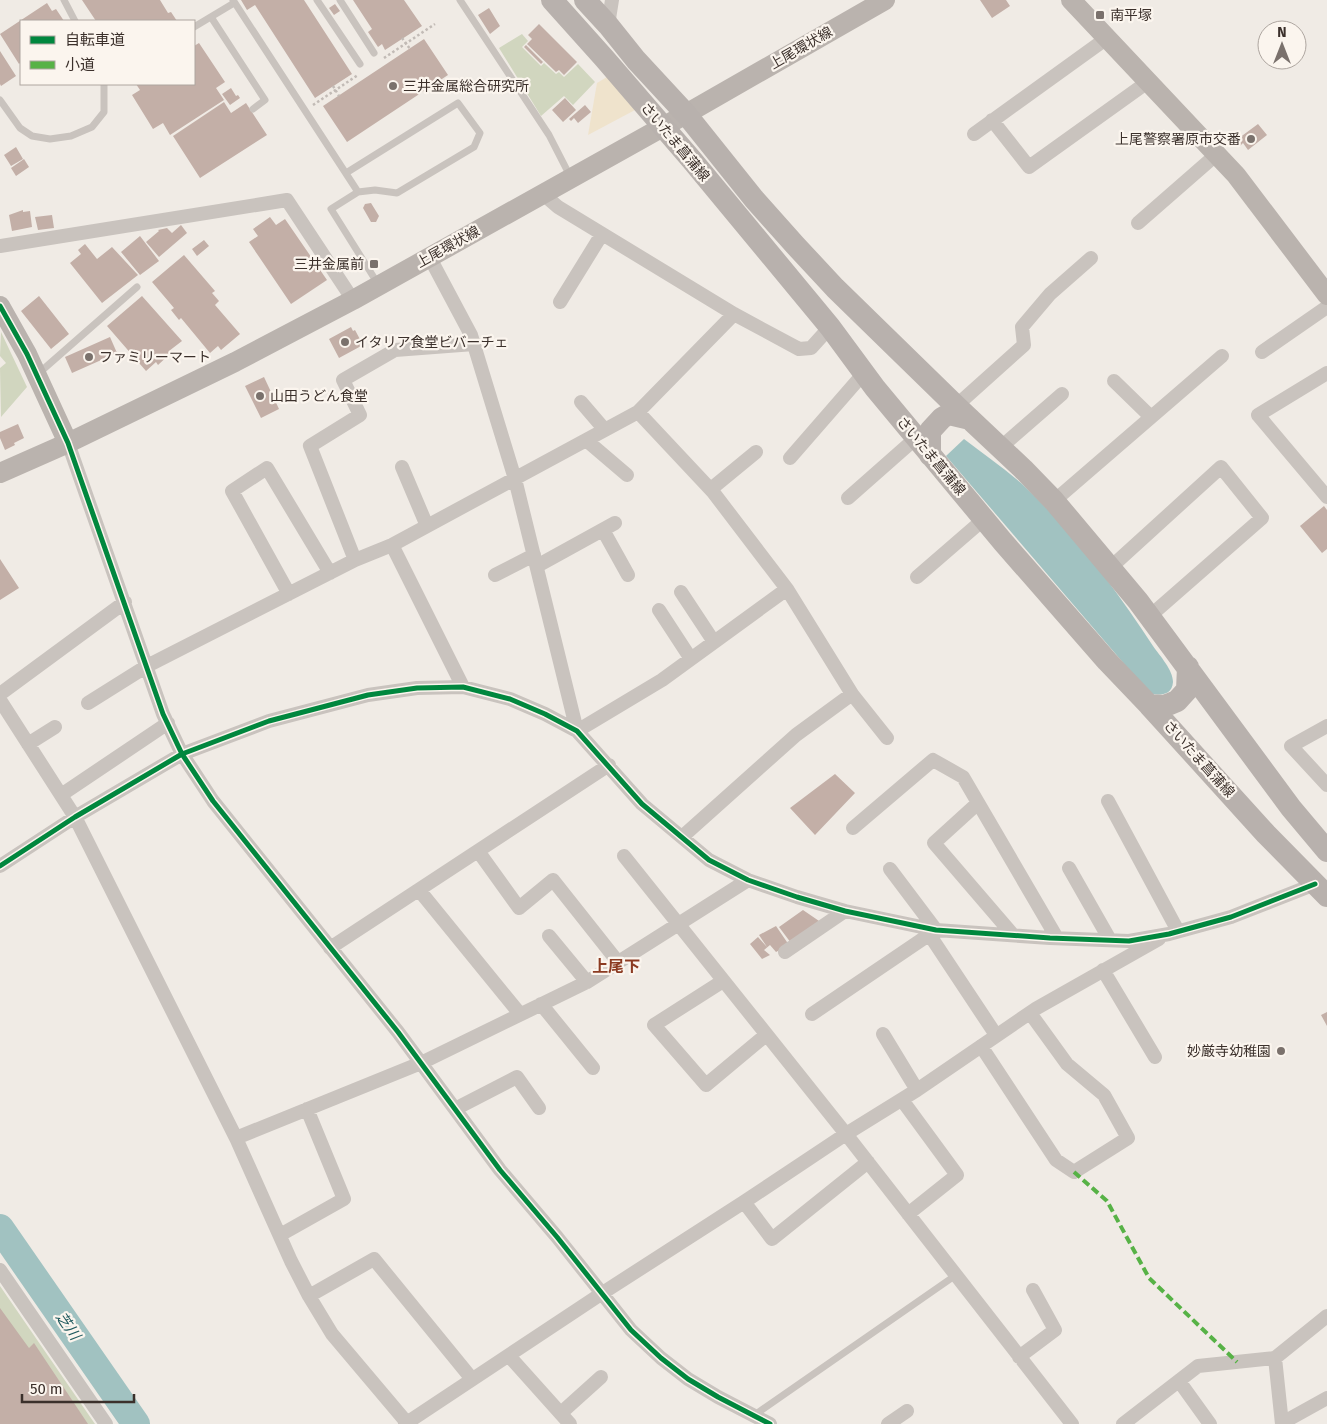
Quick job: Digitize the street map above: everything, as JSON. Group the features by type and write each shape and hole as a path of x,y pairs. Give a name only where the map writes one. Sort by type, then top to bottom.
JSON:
{"main road":[{"name":"さいたま菖蒲線","path":"552,0 662,126 830,327 923,447 984,519 1107,661 1266,834 1321,890"},
{"name":"さいたま菖蒲線","path":"585,0 636,60 686,114 754,199 795,245 836,288 1054,501 1150,616 1291,808 1327,851"},
{"name":"上尾環状線","path":"0,473 236,362 353,300 686,114 885,0"},
{"path":"1071,0 1236,175 1327,295"},
{"path":"0,306 68,442"},
{"path":"923,447 930,432 942,418 949,414 963,413"},
{"path":"1149,705 1165,706 1177,701 1187,690 1188,667"}],"street":[{"path":"608,25 612,0"},
{"path":"974,134 1107,38"},
{"path":"992,120 1029,167 1149,82"},
{"path":"1138,222 1217,154"},
{"path":"543,194 558,207 734,314 799,349 811,348 830,327"},
{"path":"0,246 287,200 353,300"},
{"path":"560,302 602,234"},
{"path":"430,258 471,334 515,479 577,731"},
{"path":"963,413 1024,344 1022,327 1050,294 1091,258"},
{"path":"1262,352 1327,307"},
{"path":"88,703 148,666 355,560 392,545 638,412 734,314"},
{"path":"355,560 310,446 360,416 343,380 395,350 474,344"},
{"path":"1054,501 1222,356"},
{"path":"790,458 864,373"},
{"path":"1327,373 1258,415 1327,497"},
{"path":"1114,381 1151,417"},
{"path":"1000,448 1062,394"},
{"path":"581,402 604,430"},
{"path":"638,412 711,489 787,589 852,694 887,738"},
{"path":"586,440 626,475"},
{"path":"68,442 168,723 182,754 213,801 421,1063 500,1170 558,1236 601,1294 631,1330 661,1358 688,1379 749,1420 770,1424"},
{"path":"848,498 923,447"},
{"path":"711,489 756,452"},
{"path":"1110,568 1221,466 1262,518 1150,616"},
{"path":"402,467 427,526"},
{"path":"289,594 232,491 267,468 330,573"},
{"path":"917,577 984,519"},
{"path":"495,575 535,560 609,527 628,575"},
{"path":"392,545 463,687"},
{"path":"577,731 662,680 787,589"},
{"path":"681,592 714,642"},
{"path":"0,694 125,602"},
{"path":"659,610 691,659"},
{"path":"0,866 75,817 182,754 269,721 368,695 417,688 463,687 510,699 545,714 577,731 642,804 709,860 748,880 797,897 932,932 1129,941 1174,932 1231,917 1321,890"},
{"path":"682,837 796,735 852,694"},
{"path":"0,700 75,817 236,1138 309,1296 332,1334 406,1424 601,1294 846,1134 902,1100 1030,1013 1102,970 1174,932"},
{"path":"60,794 168,723"},
{"path":"1327,726 1291,746 1327,785"},
{"path":"28,744 55,727"},
{"path":"853,828 933,760 963,777 1057,938"},
{"path":"330,948 609,765"},
{"path":"1108,800 1174,932"},
{"path":"978,803 934,843 1013,935"},
{"path":"478,851 519,908 553,880 618,962"},
{"path":"624,856 846,1134 1072,1424"},
{"path":"1069,868 1110,940"},
{"path":"890,869 996,1035"},
{"path":"236,1138 421,1063 587,982 748,880"},
{"path":"419,890 520,1014"},
{"path":"785,952 845,910"},
{"path":"812,1014 932,932"},
{"path":"548,936 587,982"},
{"path":"1102,970 1155,1057"},
{"path":"723,981 654,1025 706,1086 766,1035"},
{"path":"541,1004 593,1068"},
{"path":"980,1046 1056,1160 1074,1172 1128,1138 1104,1095 1068,1064 1030,1013"},
{"path":"883,1034 917,1090"},
{"path":"455,1109 517,1077 539,1108"},
{"path":"902,1100 957,1175 908,1214"},
{"path":"280,1235 344,1199 307,1109"},
{"path":"744,1202 772,1239 868,1162"},
{"path":"309,1296 374,1259 472,1379"},
{"path":"0,1270 106,1424"},
{"path":"1019,1357 1055,1330 1033,1290"},
{"path":"1123,1424 1138,1419 1198,1366 1275,1358 1327,1316"},
{"path":"509,1356 570,1424"},
{"path":"1275,1358 1282,1424 1327,1398"},
{"path":"560,1413 601,1377"},
{"path":"1179,1381 1210,1424"},
{"path":"888,1424 907,1411"}],"lane":[{"path":"64,0 74,20"},
{"path":"317,0 360,64"},
{"path":"340,0 374,53"},
{"path":"460,0 548,135 571,178"},
{"path":"195,26 234,1 358,192"},
{"path":"211,17 265,100 253,109"},
{"path":"0,100 20,128 32,136 50,139 71,136 92,127 104,112 104,85"},
{"path":"346,173 458,104 480,133 474,147 397,193 375,190 358,192 331,209 379,286"},
{"path":"36,375 137,287"},
{"path":"749,1420 956,1275"}],"path":[{"path":"402,38 410,49"},
{"path":"333,86 338,96"}],"green space":[{"path":"522,34 528,41 522,47 541,66 544,63 556,74 559,72 564,77 578,64 595,82 573,105 564,96 541,116 499,48"},
{"path":"1,332 27,387 1,417 0,368 6,363 0,356"},
{"path":"0,1286 95,1424 0,1424"}],"sand":[{"path":"607,77 635,110 588,135 597,83"}],"water":[{"path":"964,439 1007,471 1040,501 1092,561 1169,668 1173,682 1168,692 1165,694 1150,694 946,456"}],"building":[{"path":"82,0 160,0 168,13 171,12 176,20 95,20"},
{"path":"241,0 304,0 352,74 315,98 255,5 247,10"},
{"path":"353,0 404,0 422,26 385,50 382,44 378,47 368,32 372,29"},
{"path":"980,0 1006,0 1010,6 992,18"},
{"path":"47,3 52,11 56,9 63,20 21,20"},
{"path":"335,4 340,11 334,15 329,8"},
{"path":"489,8 500,26 490,34 478,15"},
{"path":"20,21 19,64 0,34"},
{"path":"539,24 577,62 564,75 559,70 556,72 527,44 532,39 528,35"},
{"name":"三井金属総合研究所","path":"424,39 448,75 347,142 323,106"},
{"path":"199,43 225,82 216,88 224,100 170,135 163,123 153,129 132,95 140,90 137,85 195,85 195,45"},
{"path":"526,45 543,62 541,64 524,47"},
{"path":"0,51 16,76 1,86 0,84"},
{"path":"231,88 236,96 238,95 240,98 230,105 222,94"},
{"path":"565,98 576,110 563,122 552,110"},
{"path":"224,102 231,113 246,103 267,135 200,178 173,136"},
{"path":"585,105 591,112 578,123 574,118 571,121 569,119"},
{"path":"1258,124 1267,135 1248,150 1243,143 1239,147 1235,141"},
{"path":"16,147 23,159 11,166 4,155"},
{"path":"24,159 29,167 16,176 11,168"},
{"path":"371,203 379,216 376,222 371,222 363,208 365,204"},
{"path":"23,210 23,212 30,211 32,227 12,231 9,215"},
{"path":"52,215 54,228 38,230 35,217"},
{"path":"270,217 276,225 285,219 327,280 291,304 249,242 258,236 253,229"},
{"path":"181,225 187,233 159,257 146,242 158,230 167,228 172,233"},
{"path":"140,236 159,261 140,275 121,252"},
{"path":"204,240 209,246 197,256 192,249"},
{"path":"85,244 97,259 112,247 138,275 102,303 70,263 81,254 78,250"},
{"path":"184,255 215,291 212,293 219,301 215,305 240,334 221,350 218,346 210,353 181,318 179,320 171,310 174,308 152,282"},
{"path":"39,296 69,334 51,349 21,311"},
{"path":"142,296 182,341 169,351 171,353 158,365 156,362 146,371 107,326"},
{"path":"351,327 353,331 355,330 363,345 339,358 329,339"},
{"path":"110,337 117,353 72,373 65,357"},
{"path":"264,377 279,409 261,418 245,386"},
{"path":"18,424 24,438 5,450 0,438 0,432"},
{"path":"1324,506 1327,510 1327,549 1322,553 1300,526"},
{"path":"0,559 19,588 0,600"},
{"path":"835,774 855,793 815,835 790,808"},
{"path":"803,910 822,923 791,943 779,927"},
{"path":"776,926 789,945 776,952 770,945 764,950 770,955 762,959 750,944 758,937 767,947 759,935"},
{"path":"1327,1012 1327,1026 1321,1015"},
{"path":"0,1308 29,1348 34,1343 88,1424 0,1424"}],"waterway":[{"name":"芝川","path":"0,1228 136,1424"}],"marked path":[{"path":"1074,1172 1107,1201 1149,1278 1237,1362"}],"cycle path":[{"path":"0,306 27,354 68,443 163,714 182,754 213,801 398,1032 500,1170 557,1237 631,1330 661,1358 688,1379 770,1424"},
{"path":"0,866 75,817 182,754 269,721 368,695 417,688 463,687 510,699 545,714 577,731 642,804 709,860 748,880 845,911 936,930 1050,938 1129,941 1169,934 1231,917 1315,884"}],"place":[{"name":"南平塚","path":"1100,15"},
{"name":"三井金属総合研究所","path":"393,86"},
{"name":"上尾警察署原市交番","path":"1251,139"},
{"name":"三井金属前","path":"374,264"},
{"name":"イタリア食堂ビバーチェ","path":"345,342"},
{"name":"ファミリーマート","path":"89,357"},
{"name":"山田うどん食堂","path":"260,396"},
{"name":"妙厳寺幼稚園","path":"1281,1051"}],"district":[{"name":"上尾下","path":"616,966"}]}
